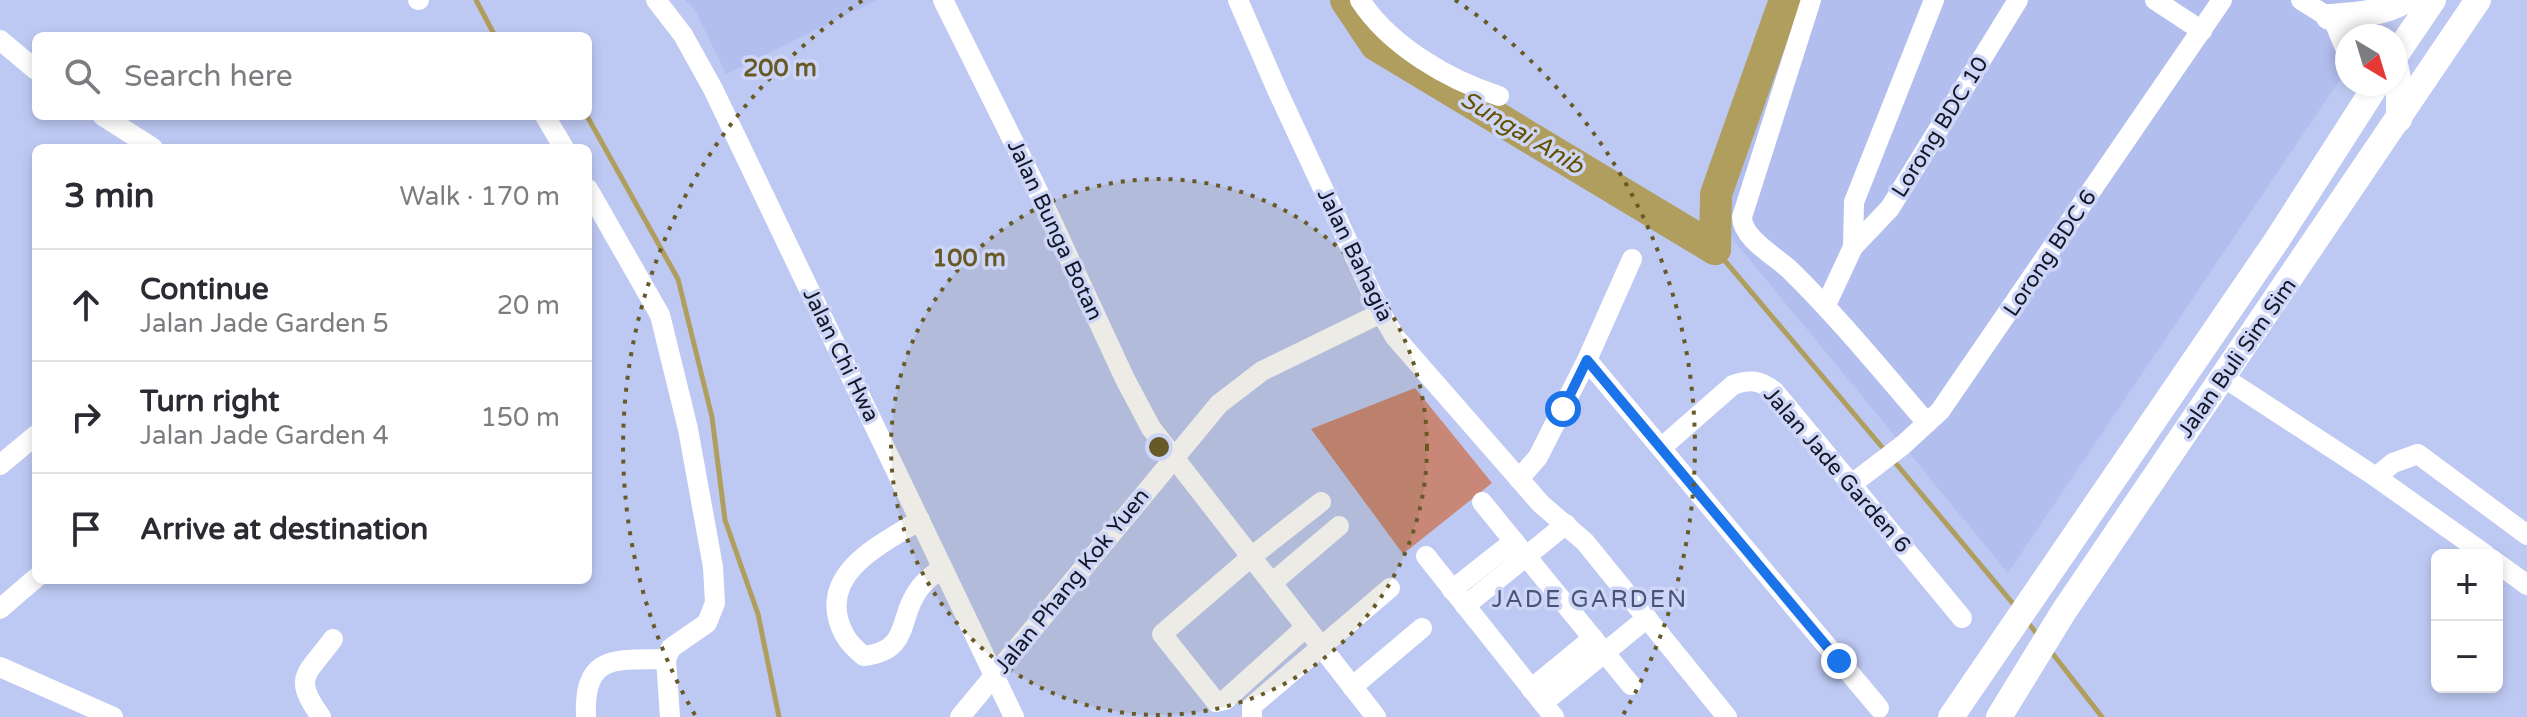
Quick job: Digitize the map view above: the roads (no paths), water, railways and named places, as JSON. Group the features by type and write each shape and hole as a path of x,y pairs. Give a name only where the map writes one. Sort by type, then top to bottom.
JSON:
{"main road":[{"path":"2351,24 2363,15 2392,8 2406,0"},
{"path":"2407,41 2433,0"},
{"name":"Jalan Buli Sim Sim","path":"1999,717 2064,611 2478,0"},
{"path":"2407,59 2414,59 2451,40"},
{"path":"2302,202 2352,96"},
{"name":"Jalan Buli Sim Sim","path":"1951,717 2302,202 2369,96"},
{"path":"2399,96 2399,119"}],"street":[{"name":"Jalan Chi Hwa","path":"656,0 683,35 713,89 1014,717"},
{"name":"Jalan Bunga Botan","path":"943,0 1151,428 1376,717"},
{"name":"Jalan Bahagia","path":"1238,0 1278,92 1395,337 1541,504 1585,542 1727,717"},
{"path":"1360,0 1378,25 1400,44 1478,89 1499,96"},
{"path":"1811,0 1742,223 1750,235 1826,305 1927,423"},
{"path":"1826,305 1853,247 1854,202 1934,0"},
{"name":"Lorong BDC 10","path":"1853,247 1890,208 2018,0"},
{"path":"2155,0 2202,31"},
{"name":"Lorong BDC 6","path":"1852,484 1903,445 1940,411 2222,0"},
{"path":"2301,0 2335,24"},
{"path":"0,40 32,67"},
{"path":"109,120 147,144"},
{"path":"547,120 562,144"},
{"path":"592,196 656,303 688,429 716,593 707,623 671,648 666,659 670,717"},
{"path":"1519,479 1538,457 1587,360 1632,259"},
{"name":"Jalan Phang Kok Yuen","path":"960,717 1219,404 1249,379 1381,313"},
{"path":"1587,360 1879,708"},
{"path":"2223,377 2376,477 2478,549"},
{"name":"Jalan Jade Garden 6","path":"1661,448 1733,385 1747,380 1762,381 1774,391 1962,618"},
{"path":"0,465 32,438"},
{"path":"2376,477 2393,463 2418,454 2527,535"},
{"path":"1306,627 1225,700 1216,702 1162,634 1321,502"},
{"path":"1482,502 1631,685"},
{"path":"920,520 879,545 841,581 835,595 835,610 849,645 864,656 882,654 902,634 919,588 942,567"},
{"path":"1458,598 1520,548 1566,524"},
{"path":"1272,583 1339,526"},
{"path":"1426,556 1543,703 1599,645 1647,618"},
{"path":"2503,567 2527,585"},
{"path":"0,609 32,581"},
{"path":"1252,717 1252,706 1390,588"},
{"path":"1352,687 1422,628"},
{"path":"321,717 309,702 304,680 333,639"},
{"path":"586,717 589,680 601,666 617,660 666,659"},
{"path":"0,667 113,717"}],"waterway":[{"path":"476,0 493,32"},
{"name":"Sungai Anib","path":"1346,0 1376,45 1715,249"},
{"path":"1715,249 1716,194 1785,0"},
{"path":"589,120 678,279 712,417 725,520 758,614 779,717"},
{"path":"1715,249 1887,453"},
{"path":"1893,460 2015,606"},
{"path":"2026,620 2040,638"},
{"path":"2049,649 2102,717"}],"district":[{"name":"JADE GARDEN","path":"1590,599"}]}
